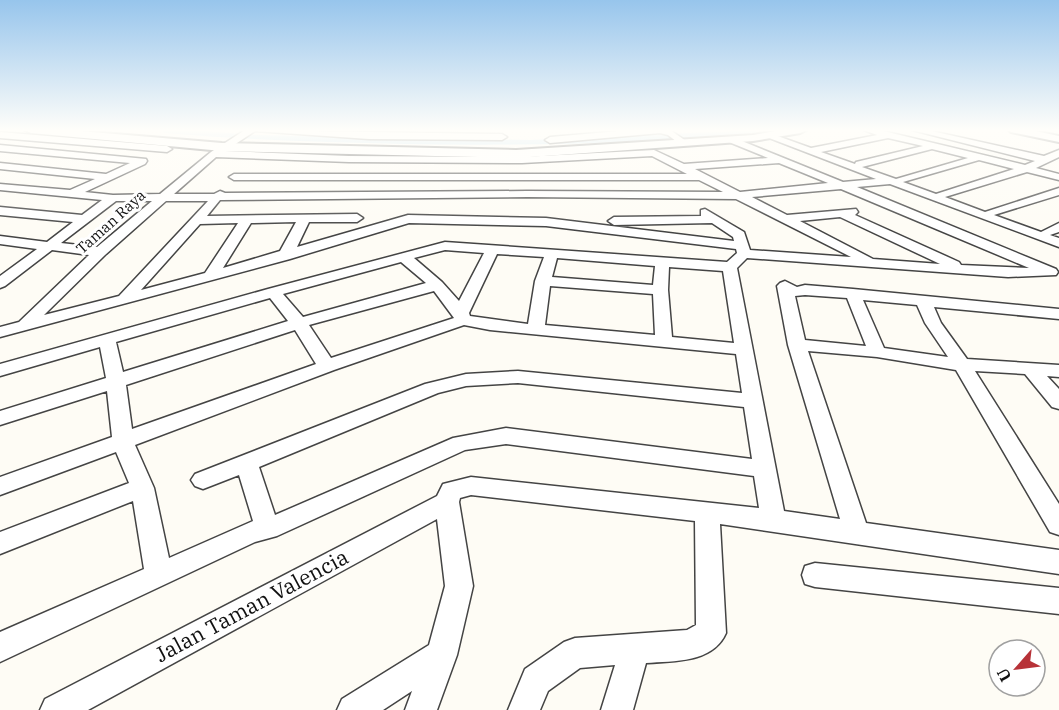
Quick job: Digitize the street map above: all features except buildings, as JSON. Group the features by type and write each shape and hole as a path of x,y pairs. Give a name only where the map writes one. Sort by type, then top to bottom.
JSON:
{"street":[{"path":"70,195 137,163"},
{"name":"Taman Raya","path":"26,325 100,252 204,163"},
{"path":"124,299 246,163"},
{"path":"408,219 416,196 416,176 420,163"},
{"path":"522,163 526,208"},
{"path":"676,163 876,265"},
{"path":"575,177 737,163"},
{"path":"0,187 113,198 416,196 526,208 546,222 795,258 1008,273 1051,273 788,163"},
{"path":"847,163 1059,243"},
{"path":"0,332 285,256 408,219 678,196 741,195 844,186 896,180 957,163"},
{"path":"999,163 1059,177"},
{"path":"942,194 1039,163"},
{"path":"0,166 108,177"},
{"path":"237,173 323,176 702,177"},
{"path":"992,212 1058,192"},
{"path":"349,236 369,196"},
{"path":"678,196 715,219 739,250 744,349 773,520"},
{"path":"0,283 113,198"},
{"path":"785,219 895,207"},
{"path":"0,211 83,219"},
{"path":"841,213 964,270"},
{"path":"194,220 357,218"},
{"path":"210,276 247,219"},
{"path":"285,256 304,219"},
{"path":"546,222 715,219"},
{"path":"0,240 100,252"},
{"path":"0,370 273,292 446,246 662,262 739,250"},
{"path":"462,316 493,248"},
{"path":"536,328 543,281 552,253"},
{"path":"404,256 437,285 462,316"},
{"path":"662,262 660,290 664,341"},
{"path":"543,281 660,290"},
{"path":"0,418 299,322 437,285"},
{"path":"857,533 797,345 785,286 794,292 805,290 853,294 1058,314"},
{"path":"273,292 299,322 327,366"},
{"path":"853,294 877,352"},
{"path":"923,301 933,323 962,365 1059,525"},
{"path":"0,486 462,316 536,328 744,349"},
{"path":"107,339 116,381 123,441 142,488 159,575"},
{"path":"797,345 877,352 962,365 995,365 1059,371"},
{"path":"1032,370 1059,402"},
{"path":"203,480 432,388 466,380 518,377 752,401"},
{"path":"0,647 251,532 268,529 461,442 506,436 764,469"},
{"path":"246,463 268,529"},
{"name":"Jalan Taman Valencia","path":"56,710 447,502 451,491 471,486 707,513"},
{"path":"0,543 142,488"},
{"path":"421,710 442,655 459,586 447,502"},
{"path":"524,710 536,680 575,653 690,645 711,633 707,513 773,520 1059,562"},
{"path":"815,575 1059,601"},
{"path":"617,710 635,650"},
{"path":"353,710 442,655"}]}
